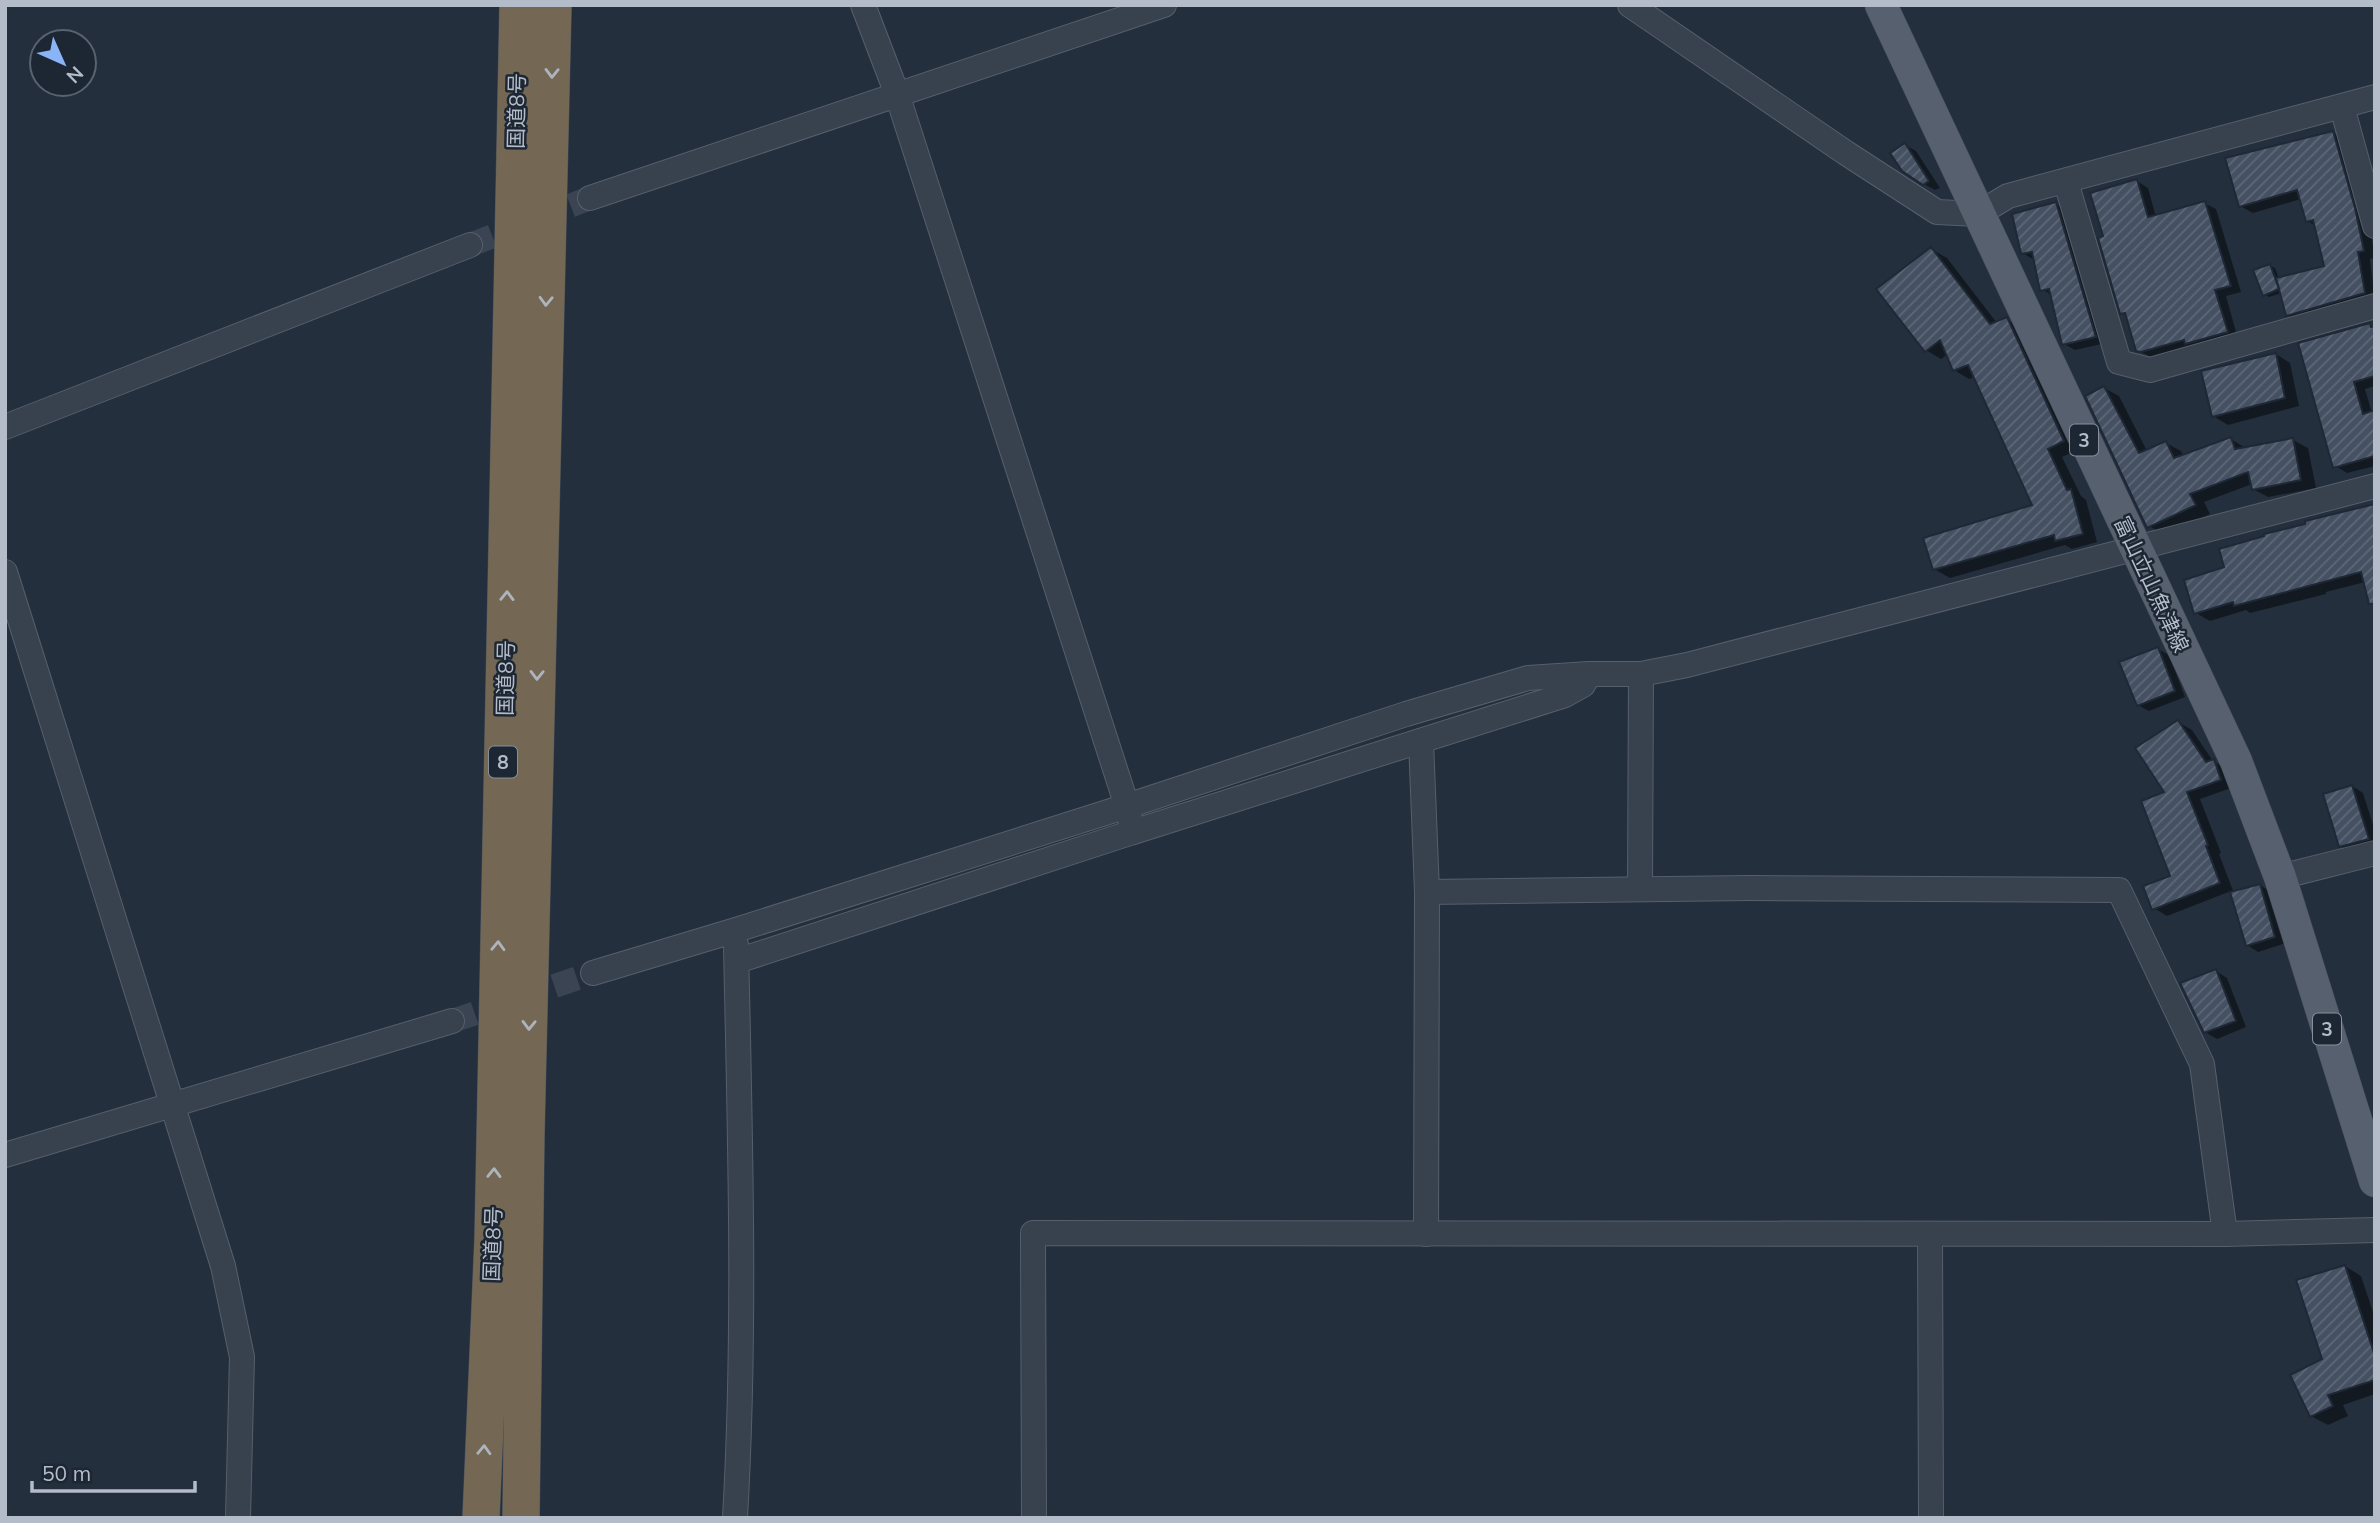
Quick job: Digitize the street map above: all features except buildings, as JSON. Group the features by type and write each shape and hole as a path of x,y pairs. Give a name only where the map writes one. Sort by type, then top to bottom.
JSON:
{"highway":[{"name":"国道8号","path":"481,1518 493,1225 518,5"},
{"name":"国道8号","path":"520,1518 553,5"}],"main road":[{"name":"富山立山魚津線","path":"1881,5 2236,761 2280,877 2375,1181"}],"street":[{"path":"863,5 897,94 1127,806 1133,832"},
{"path":"590,198 1164,5"},
{"path":"1630,5 1937,212 1978,214 2008,196 2375,97"},
{"path":"2342,107 2375,226"},
{"path":"2066,181 2119,362 2150,370 2375,306"},
{"path":"5,428 470,245"},
{"path":"593,973 1127,806 1406,713 1528,678 1641,674 1687,665 2375,486"},
{"path":"5,572 223,1266 242,1357 238,1518"},
{"path":"737,961 1565,695 1583,685 1589,674"},
{"path":"1640,889 1641,674"},
{"path":"1421,741 1427,892 1426,1234"},
{"path":"2280,877 2375,853"},
{"path":"1427,892 1640,889 2119,890 2202,1064 2225,1234"},
{"path":"735,1518 739,1448 741,1125 736,930"},
{"path":"5,1155 452,1021"},
{"path":"1034,1518 1033,1234 2225,1234 2375,1230"},
{"path":"1930,1234 1931,1518"}],"tunnel":[{"path":"470,245 590,198"},
{"path":"452,1021 593,973"}]}
